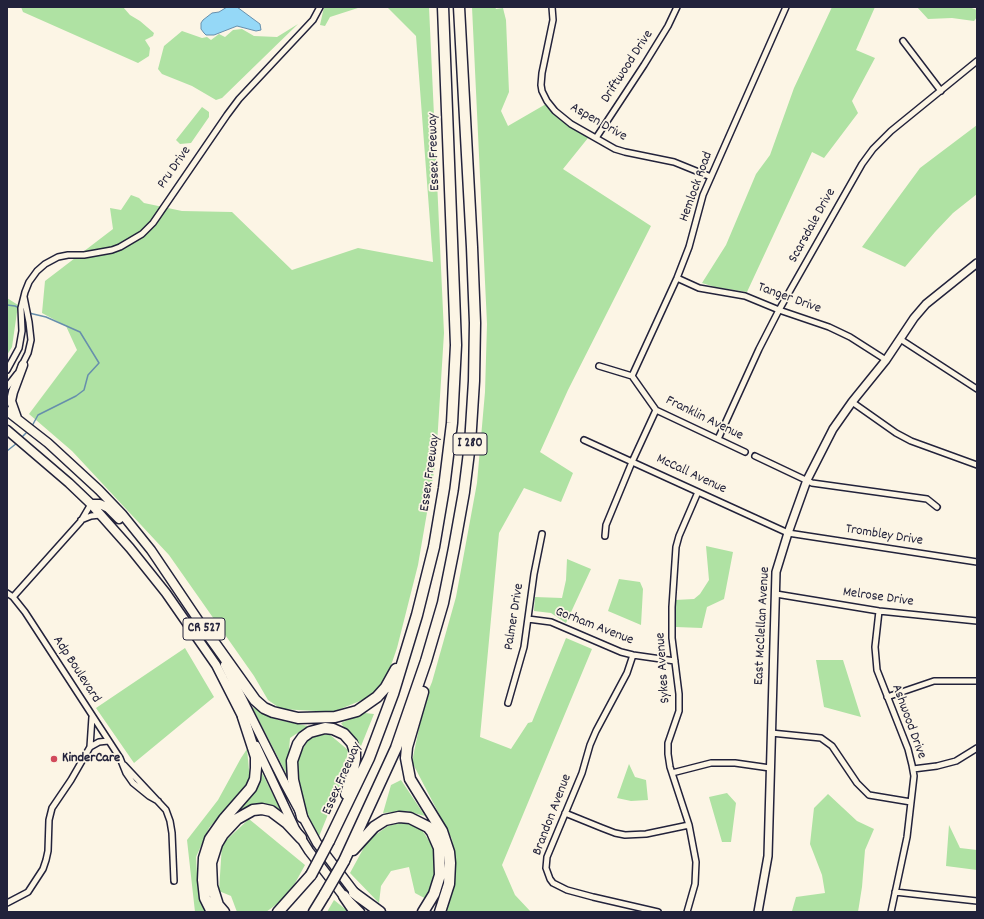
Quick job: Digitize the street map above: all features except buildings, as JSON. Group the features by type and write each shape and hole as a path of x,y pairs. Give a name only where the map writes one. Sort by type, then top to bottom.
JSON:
{"highway":[{"name":"Essex Freeway","path":"287,912 311,875 336,828 369,758 390,701 417,615 434,548 444,488 452,423 456,345 443,7"},
{"name":"I 280","path":"314,912 327,896 334,878 373,800 396,748 426,661 442,603 464,492 470,444 474,381 475,322 474,277 459,7"},
{"path":"440,912 450,874 449,852 442,830 410,780 406,758 407,748 433,654 442,603"},
{"path":"210,637 255,700 264,708 272,712 298,718 335,717 357,711 377,697 386,687 400,661 417,615"},
{"path":"212,912 206,898 202,880 204,858 208,845 214,831 251,788 255,779 256,757 242,717"},
{"path":"302,817 293,780 292,761 295,749 303,737 310,732 325,728 333,729 341,732 348,738 352,743 355,752 352,775 336,828"},
{"path":"224,912 218,905 212,886 211,863 217,844 223,834 236,819 253,810 262,809 271,811 287,823 301,838"},
{"path":"344,860 374,827 385,820 399,817 410,818 428,827 439,848 441,865 439,880 434,894 423,912"},
{"path":"278,912 311,875"},
{"path":"354,893 380,912"},
{"path":"322,912 327,896"},
{"path":"344,896 355,912"}],"main road":[{"path":"17,419 12,401 13,392 23,365"},
{"name":"CR 527","path":"7,411 75,467 113,504 151,550 210,637 227,667 302,817 317,843 354,893 372,912"},
{"name":"CR 527","path":"7,430 69,483 91,504 135,554 166,593 196,634 216,665 301,838 328,877 360,912"},
{"path":"91,504 100,504 108,508 116,515 166,572"}],"street":[{"name":"Pru Drive","path":"7,370 20,348 24,296 34,274 49,261 63,256 112,250 142,234 153,223 239,99 314,20 320,7"},
{"name":"Aspen Drive","path":"552,7 553,20 542,73 542,91 547,101 555,111 571,124 625,152 674,162 711,177"},
{"name":"Driftwood Drive","path":"596,138 644,65 668,26 677,7"},
{"name":"Hemlock Road","path":"632,376 689,247 703,195 786,7"},
{"path":"903,41 941,91"},
{"name":"Scarsdale Drive","path":"718,440 759,348 862,164 873,149 890,131 977,61"},
{"name":"East McClellan Avenue","path":"758,912 768,856 777,567 788,533 807,480 833,429 852,402 886,360 926,304 977,264"},
{"name":"Tanger Drive","path":"676,278 699,288 745,296 779,310 829,327 850,337 886,360"},
{"name":"Pru Drive","path":"7,387 23,365 31,340 28,314 24,308"},
{"path":"900,339 977,389"},
{"path":"599,366 632,376"},
{"name":"Franklin Avenue","path":"632,376 656,410 745,452"},
{"path":"852,402 896,433 911,441 977,465"},
{"path":"605,536 606,525 632,462 656,410"},
{"name":"McCall Avenue","path":"584,440 788,533"},
{"name":"Franklin Avenue","path":"755,456 812,483 927,499 937,507"},
{"name":"Sykes Avenue","path":"687,912 695,884 696,862 689,825 672,773 668,754 668,743 678,711 679,694 672,638 672,607 676,547 678,536 698,492"},
{"path":"14,597 81,520 91,504"},
{"path":"81,520 91,516 100,515"},
{"name":"Trombley Drive","path":"788,533 977,562"},
{"name":"Palmer Drive","path":"508,703 524,647 534,574 542,534"},
{"name":"Adp Boulevard","path":"7,593 14,597 25,612 123,764 126,773 133,783 139,790 158,801"},
{"name":"Melrose Drive","path":"776,594 879,611 977,621"},
{"name":"Ashwood Drive","path":"879,611 875,647 877,670 908,748 913,769 912,802 907,837 891,912"},
{"name":"Gorham Avenue","path":"528,619 551,622 621,652 675,661"},
{"name":"Brandon Avenue","path":"633,655 627,673 593,738 582,772 546,863 547,874 553,882 559,886 581,894 658,912"},
{"path":"887,697 934,681 977,681"},
{"path":"7,904 28,892 43,869 48,850 49,820 52,808 71,780 90,747 92,717"},
{"path":"771,732 821,738 832,746 857,783 869,794 912,802"},
{"path":"90,747 99,742 108,741"},
{"path":"913,769 937,766 956,761 970,754 977,748"},
{"path":"672,773 711,763 736,763 770,768"},
{"name":"Adp Boulevard","path":"123,764 128,765 155,795 166,810 170,821 173,846 174,881"},
{"path":"565,813 614,833 625,835 646,834 689,825"},
{"path":"895,892 977,901"}],"green space":[{"path":"21,7 123,7 130,15 154,33 153,36 145,40 150,48 149,56 138,63 23,12"},
{"path":"324,7 361,7 330,17 325,26 320,25"},
{"path":"387,7 429,7 444,333 436,460 418,565 397,648 388,674 372,696 333,712 281,709 268,700 254,676 169,555 72,451 29,414 77,350 66,326 42,313 45,281 113,229 110,208 121,210 131,195 139,198 144,203 182,211 232,212 292,270 358,248 433,262 416,36"},
{"path":"472,7 495,7 496,9 503,8 506,20 509,92 501,111 508,126 546,104 592,133 563,169 651,226 568,390 540,452 573,473 561,502 524,488 499,533 480,737 511,749 528,723 532,722 566,638 592,649 502,865 515,895 531,912 444,912 451,889 455,866 452,839 412,762 425,699 432,682 456,597 477,483 485,392 487,324"},
{"path":"832,7 875,7 856,50 875,58 852,101 858,113 824,158 812,152 747,292 715,287 702,283 726,245 756,174 770,155 794,88"},
{"path":"917,7 969,7 977,10 977,17 974,21 952,18 928,19"},
{"path":"298,24 222,98 216,100 192,86 162,74 158,69 164,46 182,31 202,38 207,37 211,40 219,34 225,37 233,30 242,29 254,36 277,37"},
{"path":"202,107 209,112 209,117 191,143 180,144 176,140"},
{"path":"977,125 977,194 953,213 905,267 862,247 920,168"},
{"path":"7,298 18,305 12,347 7,355"},
{"path":"706,546 733,552 724,599 707,607 702,628 676,627 675,600 694,599 700,594 709,580"},
{"path":"567,559 591,569 566,623 551,613 534,611 535,597 562,598 566,580"},
{"path":"619,579 640,582 643,589 641,625 608,611"},
{"path":"185,648 214,697 134,763 96,708"},
{"path":"816,660 843,660 861,717 824,707"},
{"path":"252,707 278,720 308,726 290,738 287,775"},
{"path":"365,713 374,714 359,751 341,723"},
{"path":"329,734 348,750 344,775 318,839 298,789 296,760 310,737"},
{"path":"247,749 250,780 209,828 196,857 198,890 208,912 195,912 187,840 218,800"},
{"path":"629,764 635,777 646,780 648,800 631,801 617,798"},
{"path":"261,771 282,812 264,803 236,813"},
{"path":"401,780 425,816 406,811 383,813 391,785"},
{"path":"727,793 736,803 731,842 722,842 709,797"},
{"path":"828,794 857,821 874,829 865,850 858,912 795,912 792,911 796,897 825,893 822,875 810,844 814,808"},
{"path":"249,819 305,865 288,896 266,912 237,912 231,896 219,891 222,844"},
{"path":"404,822 422,830 433,847 435,871 428,900 415,893 409,867 391,871 381,886 379,903 350,873 368,840 388,826"},
{"path":"949,825 960,848 977,850 977,870 946,866"},
{"path":"334,900 349,912 327,912"}],"water":[{"path":"227,7 237,7 260,24 261,30 256,31 237,26 214,35 206,35 201,29 201,23 203,20 212,13 219,12"}],"waterway":[{"path":"7,305 15,306 26,311"},
{"path":"29,313 46,317 80,332 99,363 88,375 84,390 76,396 38,415 32,426"},
{"path":"21,438 28,431"},
{"path":"7,451 17,443"}],"place":[{"name":"KinderCare","path":"54,759"}]}
